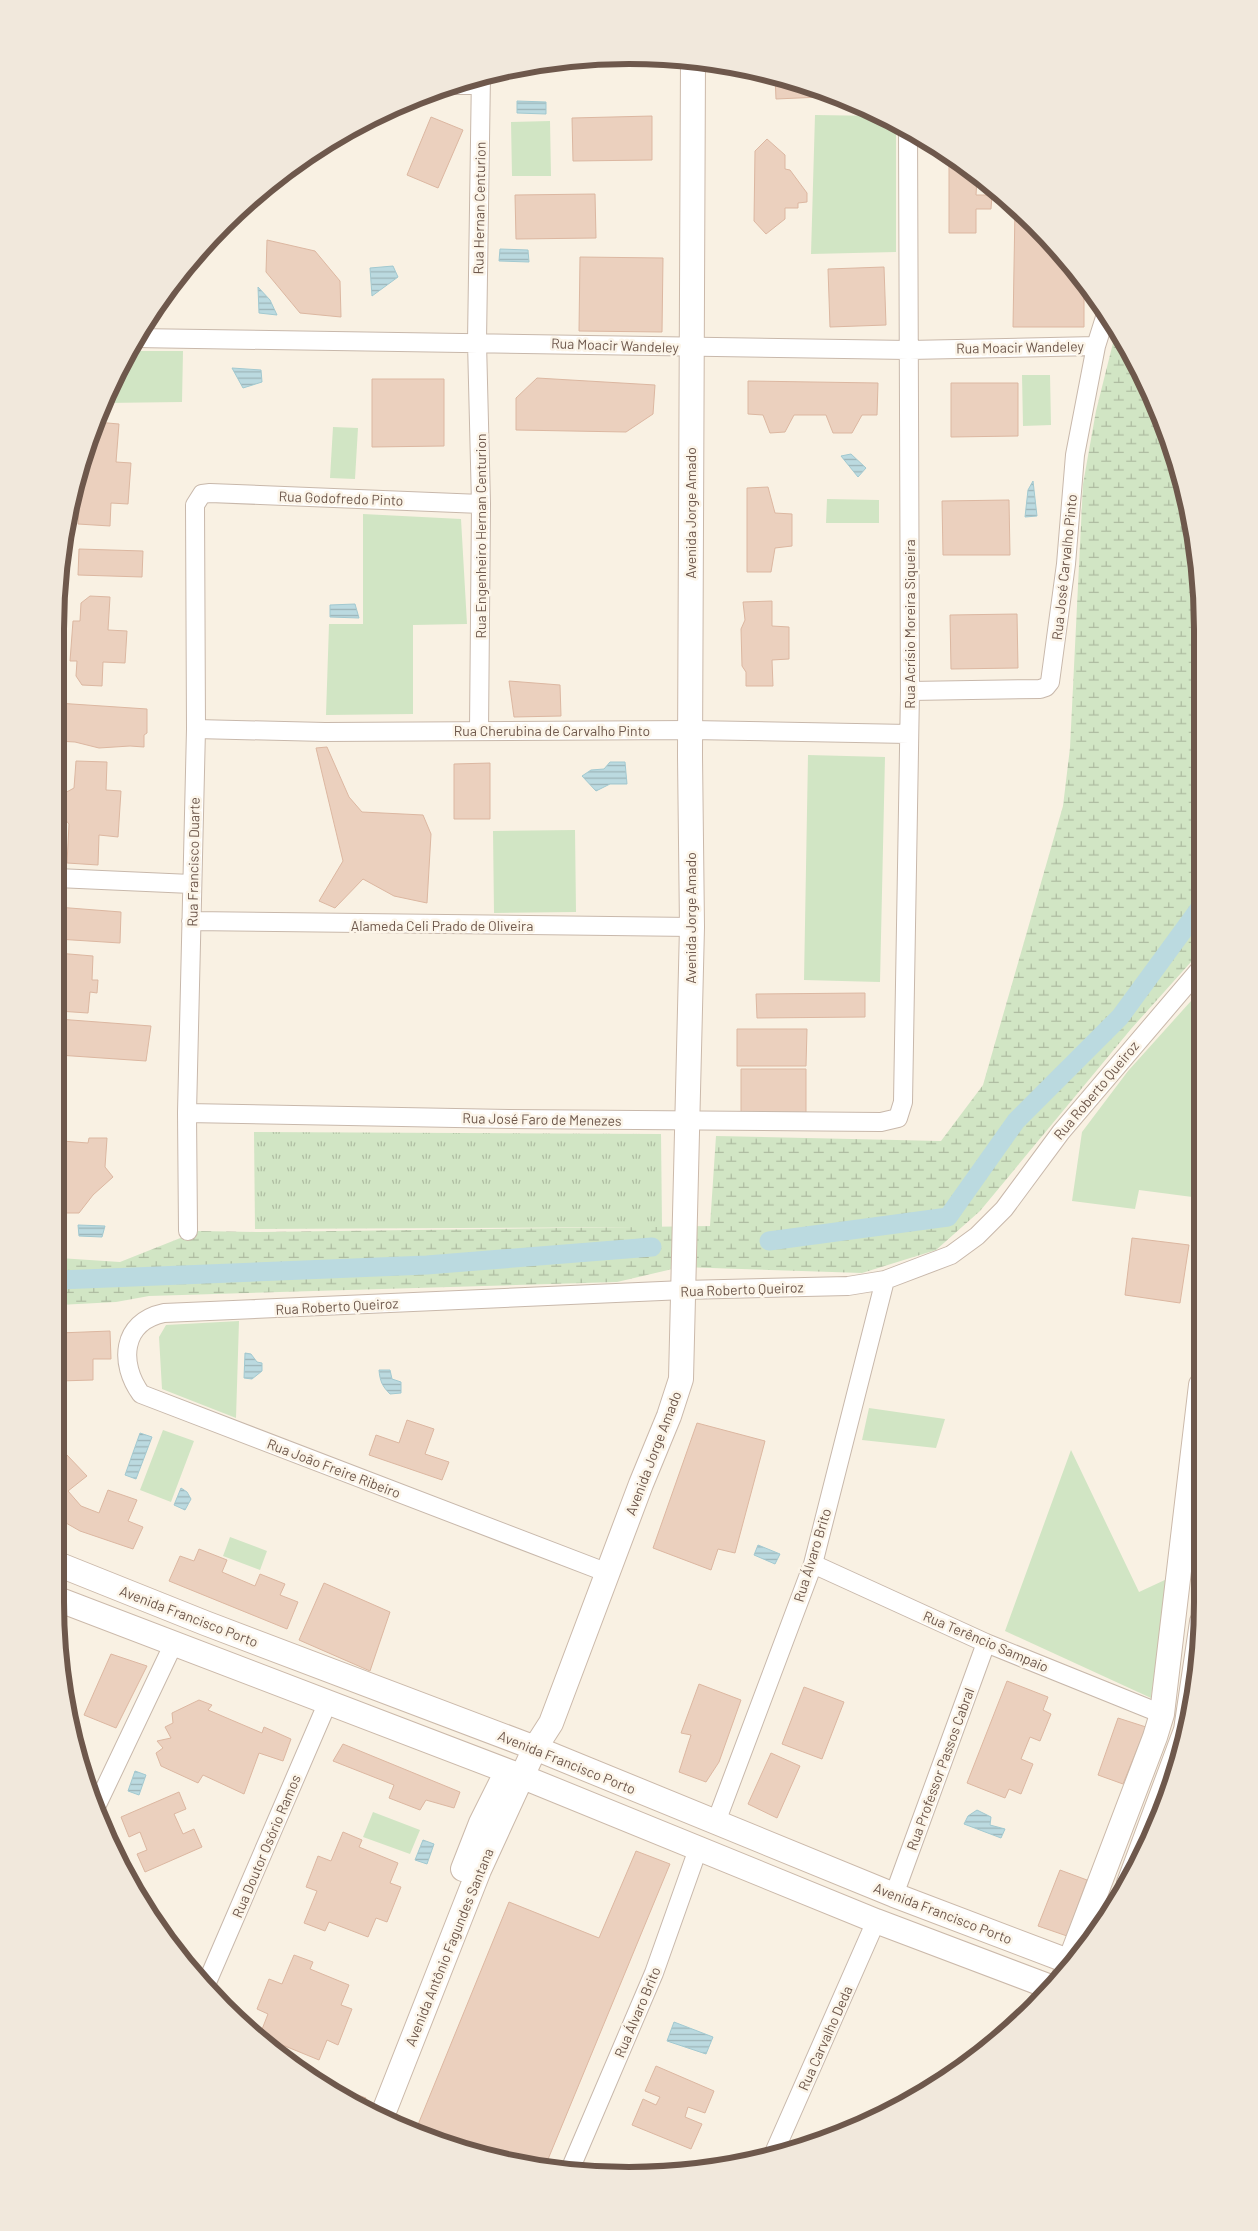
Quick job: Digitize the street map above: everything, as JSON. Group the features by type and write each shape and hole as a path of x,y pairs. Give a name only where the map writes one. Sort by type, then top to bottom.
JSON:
{"main road":[{"name":"Avenida Jorge Amado","path":"515,1775 551,1723 641,1484 669,1416 681,1379 692,927 690,756 692,68"},
{"path":"1076,1947 1162,1714 1194,1444"},
{"name":"Avenida Francisco Porto","path":"64,1567 205,1623 534,1748 1063,1964"},
{"path":"64,1602 515,1775 876,1921 1045,1985"},
{"name":"Avenida Antônio Fagundes Santana","path":"369,2104 481,1823 515,1775"},
{"name":"Avenida Antônio Fagundes Santana","path":"384,2111 474,1883 510,1800 515,1775"}],"street":[{"name":"Rua Hernan Centurion","path":"477,342 481,84"},
{"name":"Rua Acrísio Moreira Siqueira","path":"898,1118 903,1102 910,692 908,137"},
{"name":"Rua José Carvalho Pinto","path":"910,692 1040,689 1046,687 1050,682 1066,564 1075,455 1096,346 1103,321"},
{"name":"Rua Moacir Wandeley","path":"144,338 909,350 1096,346"},
{"name":"Rua Engenheiro Hernan Centurion","path":"477,342 481,504 479,731"},
{"name":"Rua Godofredo Pinto","path":"202,494 481,504"},
{"name":"Rua Francisco Duarte","path":"188,1231 187,1113 196,729 195,505 202,494"},
{"name":"Rua Cherubina de Carvalho Pinto","path":"196,729 325,732 691,730 909,734"},
{"path":"64,878 191,884"},
{"name":"Alameda Celi Prado de Oliveira","path":"192,921 692,927"},
{"name":"Rua Roberto Queiroz","path":"149,1318 164,1314 192,1312 684,1290 848,1286 885,1280 951,1255 977,1236 1004,1209 1061,1132 1194,976"},
{"name":"Rua José Faro de Menezes","path":"187,1113 881,1122 898,1118"},
{"name":"Rua Álvaro Brito","path":"716,1822 813,1564 885,1280"},
{"name":"Rua João Freire Ribeiro","path":"149,1318 136,1328 130,1339 126,1356 134,1384 141,1394 608,1573"},
{"name":"Rua Terêncio Sampaio","path":"813,1564 986,1643 1162,1714"},
{"name":"Rua Professor Passos Cabral","path":"894,1894 986,1643"},
{"path":"100,1799 174,1645"},
{"name":"Rua Doutor Osório Ramos","path":"208,1980 328,1704"},
{"name":"Rua Álvaro Brito","path":"572,2164 654,1973 698,1849"},
{"name":"Rua Carvalho Deda","path":"776,2148 876,1921"}],"green space":[{"path":"815,115 865,116 896,131 896,252 811,254"},
{"path":"550,121 551,176 512,176 511,122"},
{"path":"1114,338 1136,379 1164,447 1175,483 1189,555 1194,629 1194,959 1131,1029 980,1211 936,1250 862,1273 681,1267 617,1282 149,1296 116,1302 64,1305 64,1258 120,1262 198,1231 259,1232 710,1226 716,1136 941,1141 983,1085 1063,806 1070,748 1083,484 1096,411"},
{"path":"136,351 183,351 182,402 111,403"},
{"path":"1022,375 1050,375 1051,425 1023,426"},
{"path":"333,427 358,428 355,479 330,478"},
{"path":"827,499 879,500 879,523 826,523"},
{"path":"363,514 461,519 467,624 413,625 413,714 326,715 329,624 363,624"},
{"path":"808,755 885,757 880,982 804,980"},
{"path":"575,830 576,912 494,913 493,831"},
{"path":"1194,998 1194,1197 1139,1190 1135,1209 1072,1201 1082,1132 1128,1071"},
{"path":"254,1132 661,1134 662,1227 255,1229"},
{"path":"239,1321 236,1418 162,1389 159,1337 166,1325"},
{"path":"869,1408 945,1419 936,1448 862,1440"},
{"path":"163,1430 194,1441 171,1502 140,1490"},
{"path":"1071,1450 1139,1592 1167,1579 1151,1698 1005,1631"},
{"path":"230,1537 267,1551 260,1570 223,1556"},
{"path":"373,1812 420,1830 410,1854 363,1837"}],"water":[{"path":"517,101 546,102 546,114 517,113"},
{"path":"500,249 528,250 529,262 499,261"},
{"path":"393,266 398,277 372,296 370,268"},
{"path":"258,287 270,300 277,315 259,313"},
{"path":"232,368 261,370 262,382 243,388"},
{"path":"851,454 866,468 858,477 841,456"},
{"path":"1033,481 1037,516 1025,517 1028,490"},
{"path":"355,604 359,618 330,617 330,605"},
{"path":"610,762 625,762 627,784 610,784 596,791 582,776 591,770 604,769"},
{"path":"78,1225 105,1226 102,1237 79,1236"},
{"path":"245,1353 251,1354 257,1362 262,1363 262,1371 252,1379 244,1378"},
{"path":"379,1370 390,1370 392,1379 401,1382 401,1393 390,1394 382,1383"},
{"path":"140,1433 152,1437 136,1479 125,1475"},
{"path":"181,1488 187,1492 191,1499 185,1510 174,1505"},
{"path":"758,1545 780,1554 775,1564 754,1555"},
{"path":"135,1771 146,1775 139,1795 128,1791"},
{"path":"977,1810 991,1817 990,1825 1005,1829 1001,1838 964,1824 968,1816"},
{"path":"423,1840 434,1844 427,1864 415,1860"},
{"path":"674,2022 713,2037 706,2054 667,2041"}],"building":[{"path":"775,83 819,97 776,99"},
{"path":"652,116 652,160 573,161 572,118"},
{"path":"431,117 463,130 438,188 407,175"},
{"path":"767,139 785,155 785,169 790,170 807,193 807,202 798,203 798,208 785,208 785,219 766,234 754,221 755,151"},
{"path":"949,163 977,184 976,195 992,196 991,209 976,209 976,233 949,233"},
{"path":"595,194 596,238 516,239 515,195"},
{"path":"1015,216 1054,256 1084,295 1084,327 1013,327"},
{"path":"267,240 315,251 340,281 341,317 300,313 266,272"},
{"path":"580,257 663,258 662,332 579,331"},
{"path":"884,267 886,325 830,327 828,269"},
{"path":"537,378 655,385 653,414 626,432 516,430 516,398"},
{"path":"372,379 444,379 444,446 372,447"},
{"path":"748,381 878,383 877,415 862,415 852,433 833,433 826,415 794,415 785,432 770,433 763,415 748,414"},
{"path":"951,383 1018,383 1018,436 951,437"},
{"path":"103,423 119,424 116,462 131,463 128,504 111,503 110,526 78,524 80,498 83,483"},
{"path":"768,487 775,513 792,514 792,546 775,548 771,572 747,572 747,488"},
{"path":"1009,500 1010,555 943,555 942,501"},
{"path":"79,549 143,551 142,577 78,575"},
{"path":"90,596 110,597 108,630 127,631 125,663 103,662 102,686 82,685 76,676 77,661 70,661 73,621 80,621 81,603"},
{"path":"772,601 772,626 789,627 789,659 772,660 773,686 746,686 746,672 742,666 741,629 745,620 743,602"},
{"path":"1017,614 1018,668 951,669 950,615"},
{"path":"509,681 560,685 561,716 514,717"},
{"path":"64,703 147,709 147,733 144,735 144,747 99,748 64,741"},
{"path":"327,747 349,797 362,812 423,815 431,834 427,903 394,896 363,879 335,908 319,901 343,861 316,748"},
{"path":"76,761 107,762 106,790 121,791 118,837 99,835 98,865 67,863 69,824 64,818 64,793 74,788"},
{"path":"490,763 490,819 454,819 454,764"},
{"path":"64,908 121,912 120,943 64,939"},
{"path":"64,954 93,956 92,980 98,980 97,993 90,992 88,1013 64,1011"},
{"path":"865,993 865,1017 757,1018 756,994"},
{"path":"64,1019 151,1026 146,1061 64,1055"},
{"path":"737,1029 807,1029 806,1066 737,1066"},
{"path":"741,1069 806,1069 806,1113 741,1113"},
{"path":"89,1138 107,1138 105,1167 113,1177 93,1195 79,1213 64,1213 64,1141 88,1143"},
{"path":"1132,1238 1189,1245 1180,1303 1125,1295"},
{"path":"110,1331 111,1359 93,1359 93,1380 64,1381 64,1333"},
{"path":"407,1420 434,1429 425,1454 449,1462 442,1480 369,1455 376,1435 399,1443"},
{"path":"697,1423 765,1441 735,1553 718,1549 711,1570 653,1548"},
{"path":"67,1455 87,1476 68,1491 81,1506 99,1513 108,1490 137,1500 128,1521 143,1527 133,1549 80,1531 64,1522 64,1457"},
{"path":"199,1549 227,1560 222,1572 255,1586 260,1574 285,1584 280,1595 298,1602 287,1629 169,1581 180,1556 194,1561"},
{"path":"324,1583 390,1612 370,1671 299,1640"},
{"path":"111,1654 147,1666 116,1728 84,1715"},
{"path":"1007,1681 1048,1697 1043,1710 1051,1714 1040,1741 1030,1737 1021,1759 1033,1764 1021,1794 1009,1789 1005,1798 967,1783"},
{"path":"699,1684 741,1700 719,1762 706,1782 679,1772 691,1735 681,1733"},
{"path":"804,1687 844,1702 822,1759 782,1744"},
{"path":"199,1700 212,1705 208,1710 262,1733 264,1727 291,1739 283,1761 259,1753 244,1794 203,1775 198,1783 161,1766 156,1753 163,1748 157,1741 171,1738 165,1727 173,1723 172,1713"},
{"path":"1118,1718 1146,1727 1123,1784 1098,1775"},
{"path":"343,1744 460,1792 454,1808 426,1800 420,1810 389,1798 394,1785 333,1761"},
{"path":"771,1753 800,1766 777,1818 748,1804"},
{"path":"179,1792 186,1809 174,1814 183,1834 194,1829 202,1847 145,1872 137,1854 147,1850 140,1832 129,1837 121,1817"},
{"path":"343,1832 362,1840 359,1847 398,1863 390,1883 401,1887 387,1922 376,1918 368,1937 329,1922 325,1931 304,1923 317,1891 306,1887 318,1856 331,1861"},
{"path":"636,1851 670,1864 547,2161 483,2148 418,2126 509,1902 599,1938"},
{"path":"1060,1870 1087,1880 1067,1936 1038,1926"},
{"path":"294,1955 313,1962 310,1969 349,1985 341,2005 352,2009 338,2045 327,2040 319,2060 280,2044 279,2046 261,2031 268,2014 257,2009 269,1979 282,1984"},
{"path":"656,2066 714,2091 705,2113 688,2107 685,2117 702,2124 691,2149 632,2125 643,2099 656,2105 660,2097 645,2091"},
{"path":"340,2088 366,2098 365,2102"}],"waterway":[{"path":"769,1241 948,1217 1016,1121 1120,1017 1194,916"},
{"path":"64,1280 427,1265 652,1247"}]}
